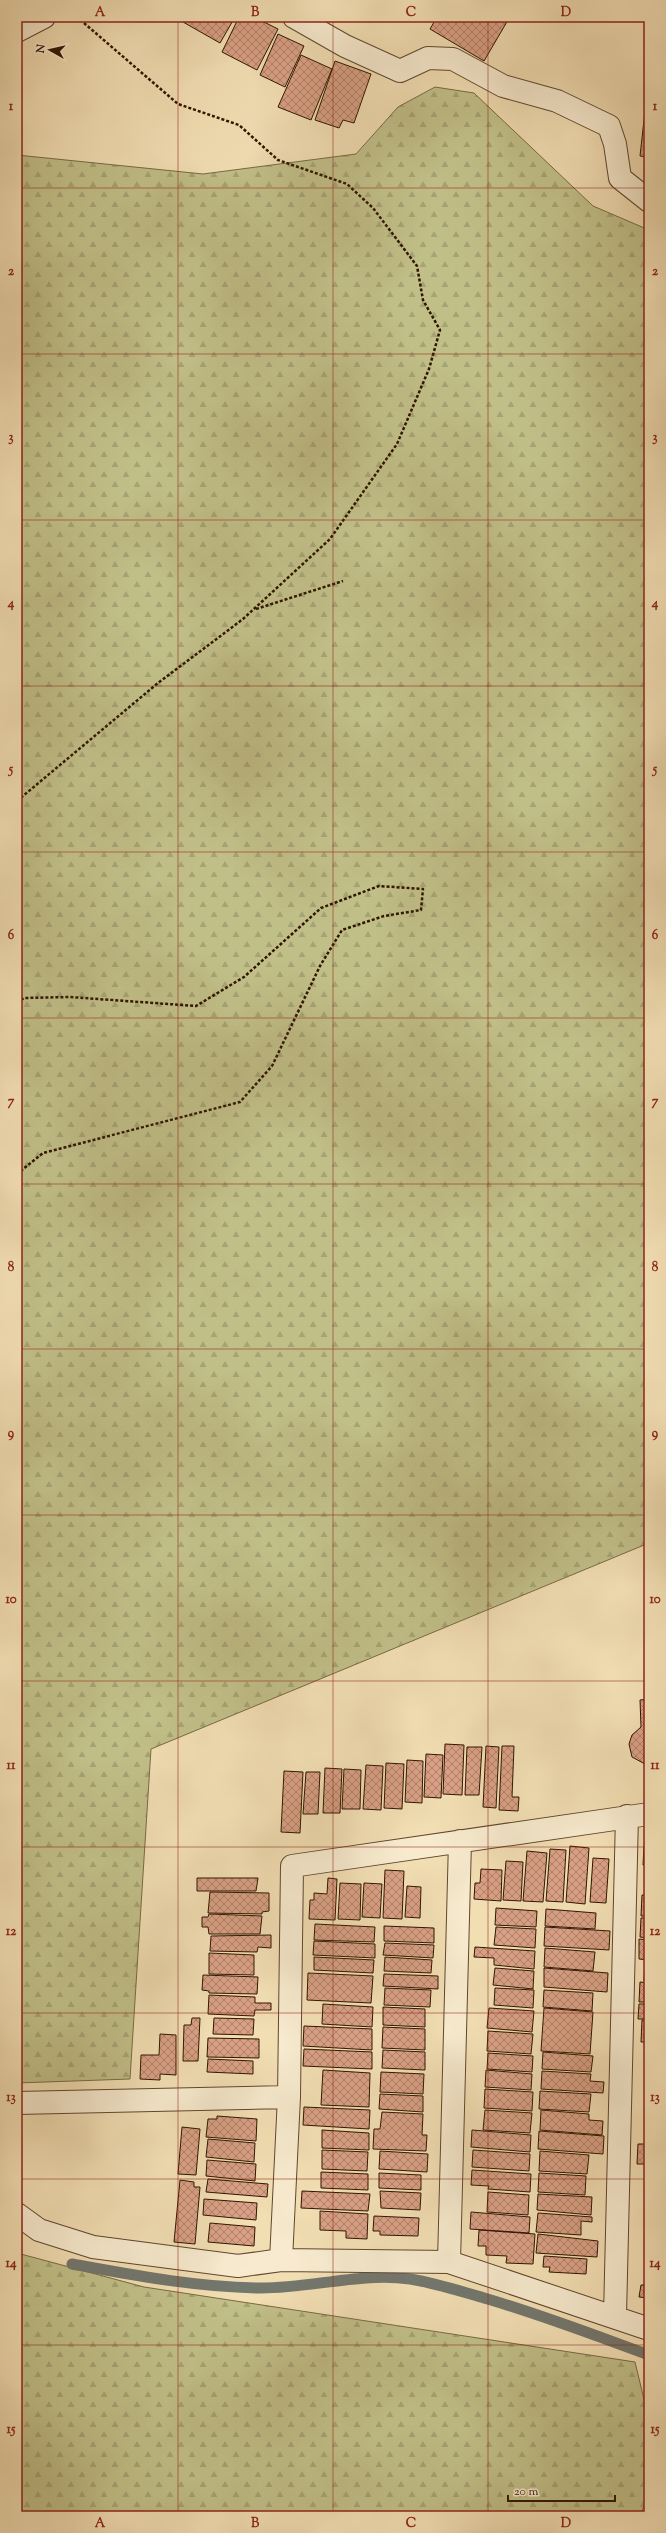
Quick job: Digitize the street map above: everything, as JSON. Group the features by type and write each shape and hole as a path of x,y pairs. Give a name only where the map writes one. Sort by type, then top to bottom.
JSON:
{"street":[{"path":"17,31 44,17"},
{"path":"294,17 345,46 400,71 428,58 453,59 503,86 557,101 589,115 609,126 615,144 620,178 649,201"},
{"path":"281,2260 289,2097 292,1866 649,1814"},
{"path":"615,2316 627,1816"},
{"path":"448,2262 460,1841"},
{"path":"17,2103 91,2103 289,2097"},
{"path":"17,2214 39,2230 93,2246 238,2266 281,2260 448,2262 615,2316 649,2329"}],"path":[{"path":"17,801 158,683 253,610 330,539 397,444 429,369 440,330 423,300 417,266 373,208 347,184 278,160 239,125 178,104 77,17"},
{"path":"253,610 343,581"},
{"path":"17,1003 24,998 70,997 196,1006 244,977 321,908 378,886 423,889 421,910 384,916 342,930 320,966 272,1066 240,1102 43,1154 17,1174"}],"green space":[{"path":"435,87 474,93 593,206 649,230 649,1543 151,1749 130,2079 17,2083 17,155 203,174 356,154 398,107"},
{"path":"17,2253 144,2287 635,2362 649,2420 649,2493 640,2516 17,2516"}],"building":[{"path":"185,17 235,17 220,43 183,22"},
{"path":"239,17 254,17 278,29 257,70 222,52"},
{"path":"352,17 372,17 370,22"},
{"path":"437,17 503,17 508,20 484,61 430,29"},
{"path":"278,34 304,46 285,87 260,75"},
{"path":"301,55 332,69 311,120 278,107"},
{"path":"335,61 371,74 354,123 343,120 339,128 315,120"},
{"path":"646,102 649,102 649,157 640,156"},
{"path":"649,1699 648,1783 645,1764 632,1757 629,1744 632,1735 641,1727 640,1700"},
{"path":"445,1744 464,1745 462,1795 443,1794"},
{"path":"486,1746 499,1747 496,1808 483,1807"},
{"path":"502,1746 514,1746 512,1797 519,1797 518,1811 499,1810"},
{"path":"467,1747 482,1747 479,1795 465,1795"},
{"path":"426,1754 443,1755 441,1798 424,1797"},
{"path":"407,1760 423,1761 422,1803 405,1802"},
{"path":"386,1763 404,1764 402,1809 384,1808"},
{"path":"366,1765 383,1766 381,1810 363,1809"},
{"path":"325,1768 342,1769 340,1813 323,1813"},
{"path":"344,1769 361,1770 360,1809 342,1809"},
{"path":"284,1771 303,1772 300,1833 281,1832"},
{"path":"306,1772 320,1772 318,1814 303,1814"},
{"path":"649,1838 649,1865 643,1865 644,1846"},
{"path":"570,1846 589,1848 585,1904 566,1902"},
{"path":"550,1849 566,1850 563,1902 546,1901"},
{"path":"527,1851 547,1853 543,1902 523,1901"},
{"path":"593,1858 609,1859 606,1903 590,1902"},
{"path":"506,1861 523,1862 521,1901 503,1900"},
{"path":"481,1869 502,1870 501,1901 474,1899 475,1883 480,1883"},
{"path":"385,1870 404,1871 402,1919 383,1918"},
{"path":"197,1878 258,1878 256,1891 197,1891"},
{"path":"328,1878 337,1879 335,1920 309,1919 310,1900 314,1900 314,1893 327,1894"},
{"path":"340,1883 361,1884 360,1920 338,1919"},
{"path":"364,1883 382,1884 380,1918 362,1917"},
{"path":"407,1886 421,1887 420,1918 405,1917"},
{"path":"210,1892 269,1893 269,1911 262,1912 262,1914 208,1913"},
{"path":"642,1895 649,1895 649,1916 641,1916"},
{"path":"496,1908 537,1911 536,1927 495,1925"},
{"path":"546,1909 596,1913 595,1929 545,1926"},
{"path":"209,1914 262,1916 260,1934 209,1934 208,1927 202,1927 202,1917 208,1917"},
{"path":"641,1918 649,1918 649,1938 640,1937"},
{"path":"315,1924 375,1927 374,1942 314,1940"},
{"path":"384,1926 434,1928 434,1943 384,1941"},
{"path":"496,1927 536,1929 535,1948 494,1945"},
{"path":"545,1927 610,1931 609,1950 544,1946"},
{"path":"271,1935 271,1948 258,1947 257,1952 210,1951 211,1936"},
{"path":"639,1939 649,1940 649,1960 639,1959"},
{"path":"314,1941 375,1944 375,1958 313,1955"},
{"path":"385,1943 434,1945 433,1958 383,1955"},
{"path":"475,1947 535,1951 534,1969 494,1965 494,1958 474,1957"},
{"path":"545,1948 595,1952 593,1971 544,1967"},
{"path":"209,1953 254,1955 254,1975 209,1974"},
{"path":"314,1957 374,1960 373,1973 314,1970"},
{"path":"385,1957 432,1960 431,1973 384,1971"},
{"path":"645,1961 649,1961 649,1981 644,1981"},
{"path":"495,1968 534,1971 533,1989 493,1985"},
{"path":"544,1968 608,1973 607,1992 544,1987"},
{"path":"308,1973 373,1976 371,2003 307,2000"},
{"path":"384,1974 438,1976 438,1989 383,1986"},
{"path":"203,1975 258,1977 257,1994 209,1993 209,1991 202,1990"},
{"path":"640,1982 649,1983 649,2002 639,2002"},
{"path":"385,1988 431,1990 430,2007 384,2005"},
{"path":"495,1988 534,1990 533,2008 494,2005"},
{"path":"544,1990 593,1993 592,2011 543,2007"},
{"path":"209,1995 255,1997 255,2003 271,2003 271,2010 255,2010 254,2016 208,2014"},
{"path":"323,2004 373,2007 372,2027 322,2024"},
{"path":"639,2004 649,2004 649,2019 638,2019"},
{"path":"383,2007 425,2009 425,2027 383,2025"},
{"path":"489,2008 534,2011 532,2032 487,2028"},
{"path":"544,2008 593,2012 590,2054 541,2051"},
{"path":"192,2018 200,2018 198,2061 183,2061 184,2025 191,2025"},
{"path":"214,2018 254,2019 253,2035 213,2034"},
{"path":"642,2020 649,2020 649,2042 641,2042"},
{"path":"304,2026 372,2029 372,2050 303,2046"},
{"path":"383,2027 425,2029 425,2050 382,2048"},
{"path":"488,2031 533,2034 531,2054 487,2051"},
{"path":"160,2034 176,2035 176,2075 160,2074 160,2080 140,2079 141,2055 159,2055"},
{"path":"208,2038 259,2039 259,2058 207,2057"},
{"path":"304,2049 372,2052 372,2069 303,2066"},
{"path":"383,2050 425,2052 425,2070 382,2068"},
{"path":"543,2052 593,2056 591,2072 542,2069"},
{"path":"488,2053 533,2056 532,2072 487,2069"},
{"path":"208,2059 253,2061 253,2074 207,2072"},
{"path":"648,2064 649,2081 647,2081"},
{"path":"323,2070 370,2073 369,2107 321,2105"},
{"path":"486,2070 532,2074 531,2090 485,2087"},
{"path":"542,2071 591,2074 590,2081 604,2082 603,2093 541,2089"},
{"path":"381,2072 424,2074 423,2094 380,2092"},
{"path":"647,2082 649,2082 649,2102 646,2102"},
{"path":"485,2089 533,2092 532,2111 484,2108"},
{"path":"540,2091 591,2094 589,2112 539,2109"},
{"path":"380,2094 423,2096 423,2112 379,2109"},
{"path":"646,2104 649,2104 649,2121 646,2121"},
{"path":"304,2107 370,2110 369,2129 303,2125"},
{"path":"485,2110 532,2113 530,2133 483,2130"},
{"path":"541,2110 589,2114 589,2120 603,2121 602,2135 540,2130"},
{"path":"382,2112 423,2114 422,2135 427,2135 426,2151 373,2149 374,2129 380,2129"},
{"path":"217,2116 257,2119 256,2141 206,2137 208,2119 217,2119"},
{"path":"647,2123 649,2123 649,2142 645,2142"},
{"path":"182,2127 200,2129 196,2175 178,2174"},
{"path":"322,2130 369,2133 369,2150 322,2148"},
{"path":"472,2130 531,2135 530,2152 471,2147"},
{"path":"539,2131 604,2136 603,2154 538,2149"},
{"path":"208,2139 255,2143 254,2162 206,2157"},
{"path":"638,2144 649,2144 649,2164 637,2164"},
{"path":"322,2150 368,2152 367,2171 322,2169"},
{"path":"473,2150 530,2154 529,2171 472,2167"},
{"path":"380,2151 428,2154 427,2172 379,2169"},
{"path":"540,2151 589,2155 587,2174 539,2171"},
{"path":"207,2160 256,2164 255,2181 206,2176"},
{"path":"472,2170 531,2174 530,2192 488,2189 489,2186 471,2185"},
{"path":"321,2172 368,2174 368,2190 321,2188"},
{"path":"379,2173 421,2175 421,2190 379,2188"},
{"path":"539,2173 586,2176 585,2195 538,2192"},
{"path":"208,2179 268,2184 267,2197 206,2192"},
{"path":"180,2180 194,2182 194,2187 200,2187 195,2244 174,2242"},
{"path":"302,2191 370,2194 368,2211 301,2208"},
{"path":"380,2191 421,2193 420,2210 381,2208"},
{"path":"488,2192 529,2195 528,2215 487,2212"},
{"path":"538,2194 592,2197 591,2215 537,2210"},
{"path":"204,2199 257,2203 256,2220 203,2215"},
{"path":"648,2205 649,2227 647,2227"},
{"path":"320,2211 368,2214 367,2239 346,2238 346,2231 320,2230"},
{"path":"471,2212 530,2217 529,2233 470,2229"},
{"path":"538,2213 592,2217 592,2222 581,2221 581,2235 536,2232"},
{"path":"374,2216 419,2218 418,2236 380,2235 380,2231 373,2231"},
{"path":"210,2223 255,2227 254,2246 208,2242"},
{"path":"648,2228 649,2245 647,2245"},
{"path":"479,2230 535,2234 533,2264 506,2263 507,2256 486,2255 486,2246 478,2246"},
{"path":"538,2234 598,2241 597,2257 536,2253"},
{"path":"647,2246 649,2246 649,2267 646,2267"},
{"path":"544,2256 587,2259 586,2274 549,2272 550,2267 543,2267"},
{"path":"647,2268 649,2268 649,2284 646,2284"},
{"path":"641,2285 649,2285 649,2298 639,2297"}],"waterway":[{"path":"72,2264 164,2280 234,2287 277,2288 353,2279 391,2277 410,2279 447,2287 505,2304 649,2355"}]}
